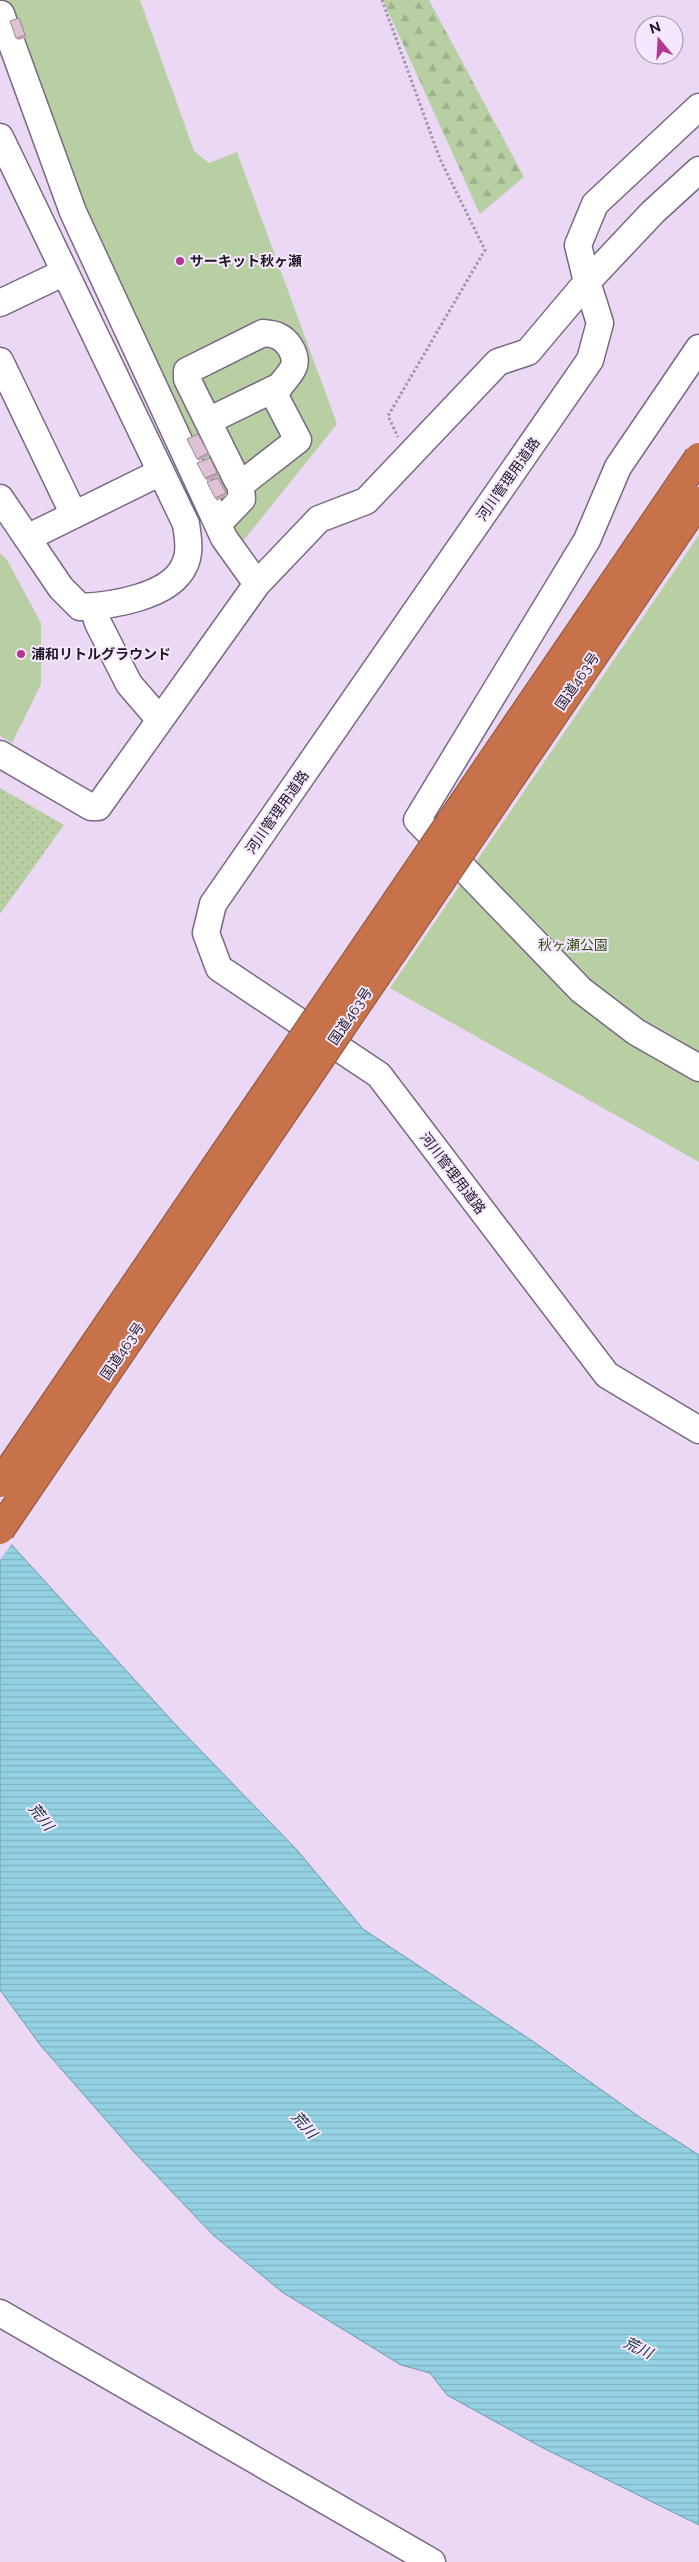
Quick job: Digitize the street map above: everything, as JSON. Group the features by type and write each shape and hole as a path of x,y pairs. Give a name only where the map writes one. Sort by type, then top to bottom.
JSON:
{"highway":[{"name":"国道463号","path":"0,1483 699,457"},
{"name":"国道463号","path":"0,1530 699,501"}],"street":[{"path":"0,14 73,212 224,538 257,584"},
{"name":"河川管理用道路","path":"699,107 595,204 578,245 600,323 590,360 213,904 206,933 219,968 379,1075 607,1375 699,1430"},
{"path":"0,137 186,524 189,548 184,567 167,585 129,601 80,607 60,588 0,498"},
{"path":"0,754 91,807 98,807 257,584 319,520 366,502 498,362 528,352 587,282 653,212 699,170"},
{"path":"0,303 65,272"},
{"path":"208,421 278,386 289,377 295,365 294,354 286,341 276,334 263,334 187,371 187,379 237,480 244,482 298,440 275,396 278,386"},
{"path":"699,348 618,467 587,540 417,820 581,990 636,1032 699,1068"},
{"path":"0,361 74,515"},
{"path":"27,538 161,472"},
{"path":"218,524 242,499 240,481"},
{"path":"92,607 98,623 129,684 160,720"},
{"path":"0,2313 432,2562"}],"path":[{"path":"382,0 440,159 485,250 388,416 408,458"}],"green space":[{"name":"サーキット秋ヶ瀬","path":"0,0 140,0 194,151 209,163 237,152 337,424 228,560 0,46"},
{"path":"383,0 429,0 524,177 480,214"},
{"name":"秋ヶ瀬公園","path":"699,535 699,1162 390,988"},
{"name":"浦和リトルグラウンド","path":"0,553 7,560 41,623 41,684 12,743 0,736"},
{"path":"0,788 64,825 0,914"}],"water":[{"name":"荒川","path":"0,1532 175,1724 297,1850 363,1929 534,2042 641,2118 699,2155 699,2525 543,2448 447,2395 430,2373 401,2365 282,2292 213,2235 134,2152 41,2046 0,1990"}],"pier":[{"path":"0,1530 13,1542 0,1560"}],"building":[{"path":"19,18 25,35 16,38 10,21"},
{"path":"198,434 208,453 197,459 187,439"},
{"path":"210,458 217,473 205,478 197,463"},
{"path":"218,478 226,493 215,498 207,482"}],"place":[{"name":"サーキット秋ヶ瀬","path":"180,261"},
{"name":"浦和リトルグラウンド","path":"21,654"}]}
